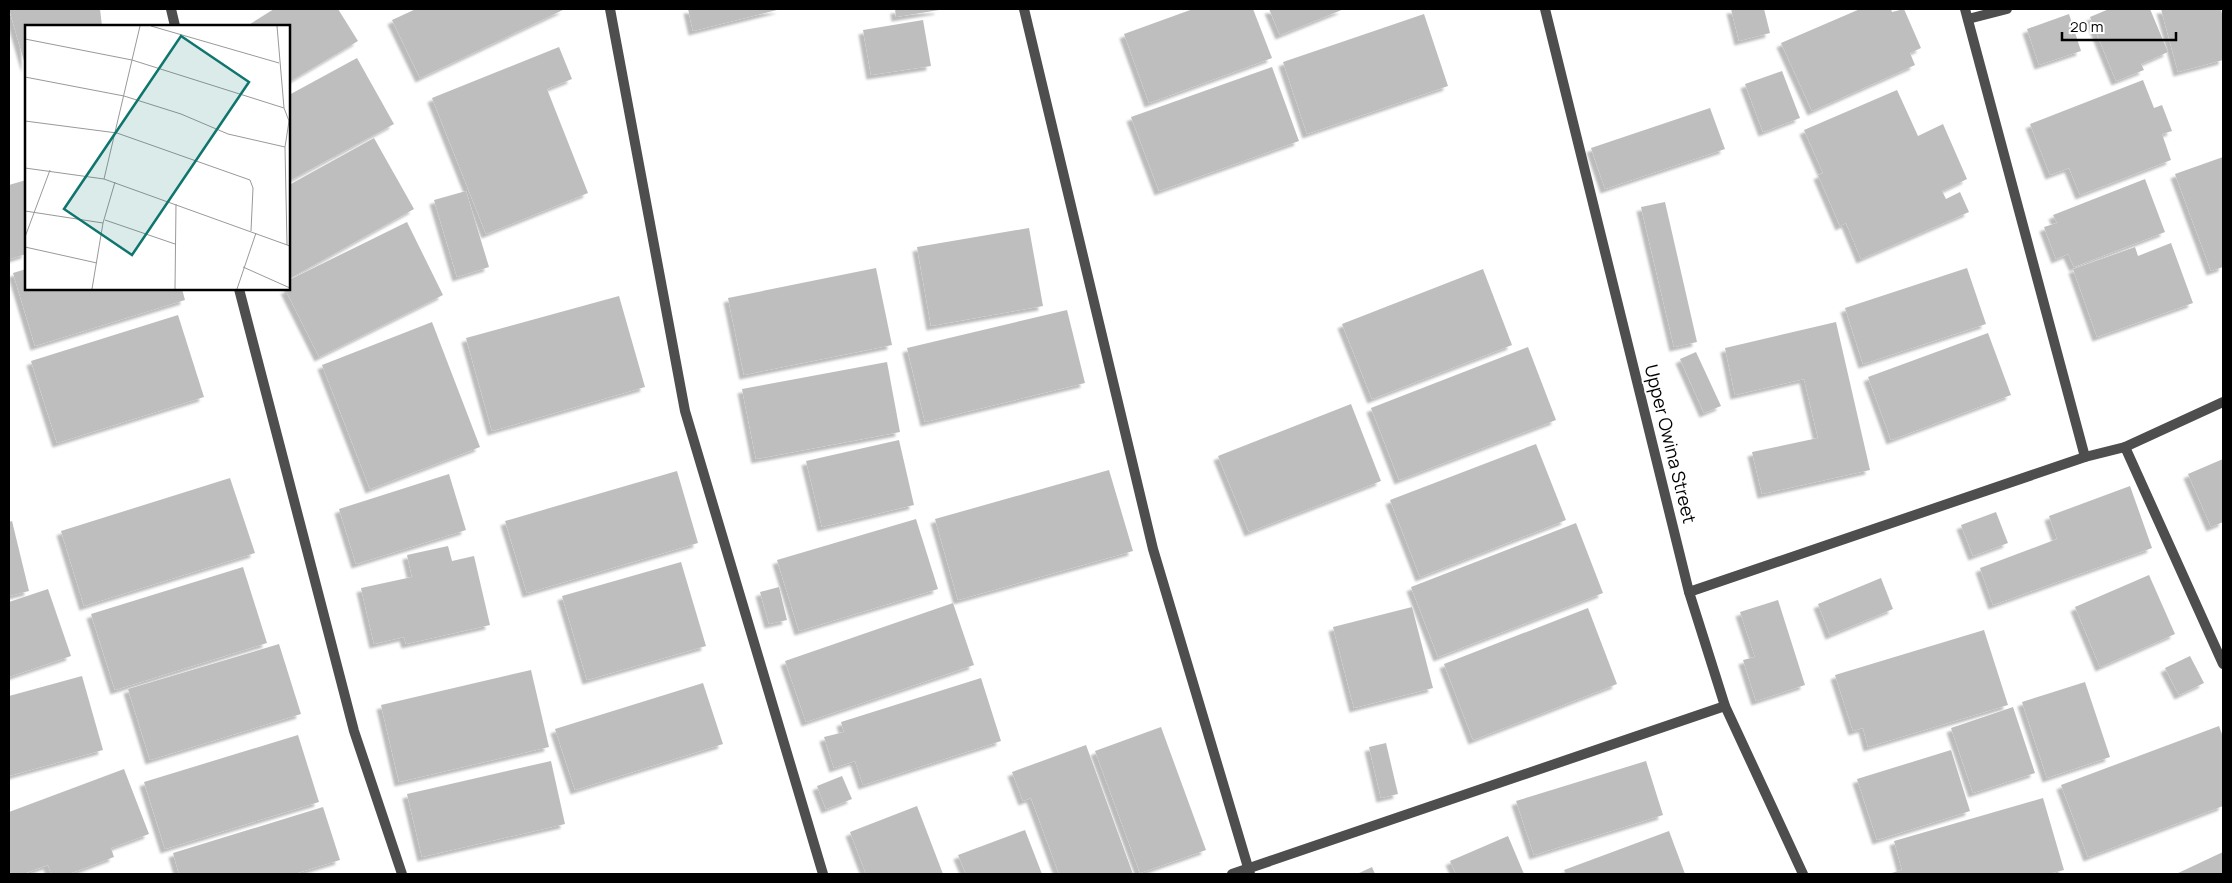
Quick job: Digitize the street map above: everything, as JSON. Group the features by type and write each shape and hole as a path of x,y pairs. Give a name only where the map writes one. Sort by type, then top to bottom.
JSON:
{"street":[{"path":"170,9 175,25"},
{"path":"610,9 685,411 823,874"},
{"path":"1024,9 1153,549 1249,871"},
{"name":"Upper Owina Street","path":"1544,9 1690,592 1725,706 1804,874"},
{"path":"1965,9 2085,457"},
{"path":"1968,19 2007,9"},
{"path":"239,290 354,731 402,874"},
{"path":"1690,592 2085,457 2125,447 2223,402"},
{"path":"2125,447 2223,664"},
{"path":"1232,874 1249,871 1725,706"}],"building":[{"path":"9,9 100,9 102,25 25,25 25,65"},
{"path":"274,9 338,9 358,41 290,81 290,25 249,25"},
{"path":"416,9 565,9 420,78 392,20"},
{"path":"688,9 781,9 693,31"},
{"path":"895,9 939,9 939,10 896,17"},
{"path":"1193,9 1253,9 1272,58 1149,103 1124,34"},
{"path":"1269,9 1344,9 1280,35"},
{"path":"1731,9 1764,9 1770,33 1739,41"},
{"path":"1860,9 1891,9 1892,12 1904,9 1921,48 1910,53 1915,65 1812,111 1781,43"},
{"path":"2109,9 2150,9 2168,52 2141,64 2144,70 2116,81 2090,17"},
{"path":"2161,9 2221,9 2223,19 2223,60 2178,72"},
{"path":"1424,14 1448,86 1307,134 1283,62"},
{"path":"2069,14 2081,51 2039,65 2027,29"},
{"path":"923,20 931,66 871,75 863,30"},
{"path":"559,47 572,79 547,89 588,193 486,234 432,98"},
{"path":"357,58 394,124 290,180 290,94"},
{"path":"1272,67 1299,141 1159,191 1131,117"},
{"path":"1782,71 1800,118 1763,132 1745,84"},
{"path":"2143,80 2154,108 2162,105 2172,131 2162,134 2171,160 2080,195 2069,168 2050,175 2030,124"},
{"path":"1897,90 1918,136 1943,124 1967,179 1942,191 1946,199 1960,192 1969,212 1861,259 1846,223 1840,226 1818,175 1823,173 1804,130"},
{"path":"1710,108 1725,149 1605,189 1591,148"},
{"path":"374,138 414,209 290,278 290,184"},
{"path":"2223,157 2223,267 2211,271 2175,174"},
{"path":"2145,179 2165,232 2074,267 2068,254 2056,259 2044,227 2057,223 2053,215"},
{"path":"25,180 25,254 10,259 9,185"},
{"path":"466,191 489,267 457,277 434,200"},
{"path":"1665,202 1697,342 1674,347 1641,207"},
{"path":"407,222 443,295 319,357 286,290 290,290 290,280"},
{"path":"1029,228 1043,306 931,326 917,247"},
{"path":"2171,243 2193,303 2097,337 2073,269 2135,247 2138,256"},
{"path":"876,268 892,345 744,375 728,298"},
{"path":"1967,268 1986,324 1863,364 1845,308"},
{"path":"25,269 25,290 182,290 185,300 35,346 13,273"},
{"path":"1483,269 1512,345 1372,399 1342,324"},
{"path":"619,296 645,387 492,431 466,338"},
{"path":"1067,310 1085,383 925,422 907,348"},
{"path":"178,315 204,397 57,443 31,361"},
{"path":"432,322 480,447 370,489 322,365"},
{"path":"1836,322 1870,470 1762,494 1752,452 1818,438 1804,379 1735,395 1725,348"},
{"path":"1988,333 2011,395 1891,440 1868,377"},
{"path":"1528,347 1556,420 1399,480 1371,408"},
{"path":"1696,352 1721,406 1704,413 1680,359"},
{"path":"887,362 900,432 756,459 742,389"},
{"path":"1351,404 1381,481 1249,532 1218,456"},
{"path":"899,440 914,505 822,527 806,461"},
{"path":"1536,444 1566,520 1420,577 1390,500"},
{"path":"2223,459 2223,522 2211,527 2188,474"},
{"path":"1109,470 1133,551 958,600 935,519"},
{"path":"677,471 698,543 527,593 505,521"},
{"path":"449,474 466,530 356,564 339,509"},
{"path":"230,478 255,553 84,606 61,531"},
{"path":"2130,486 2152,548 1993,605 1980,568 2057,539 2049,516"},
{"path":"1996,512 2008,543 1973,556 1961,525"},
{"path":"916,519 938,589 799,631 777,560"},
{"path":"12,521 29,591 9,596 9,522"},
{"path":"1576,523 1603,593 1438,657 1411,587"},
{"path":"448,546 452,561 474,556 490,625 406,644 404,637 374,644 361,588 412,577 407,555"},
{"path":"681,562 706,646 587,680 562,596"},
{"path":"243,567 267,643 115,690 91,614"},
{"path":"2149,575 2175,634 2100,667 2075,607"},
{"path":"1881,578 1893,609 1830,635 1818,604"},
{"path":"779,587 787,620 769,624 760,592"},
{"path":"48,589 71,656 9,677 9,602"},
{"path":"1778,600 1805,685 1756,701 1743,660 1755,657 1740,612"},
{"path":"953,603 974,665 806,722 785,661"},
{"path":"1412,607 1433,688 1354,708 1333,627"},
{"path":"1588,608 1617,684 1473,740 1444,664"},
{"path":"1984,630 2008,705 1868,747 1863,728 1853,731 1835,675"},
{"path":"279,644 301,714 150,760 128,689"},
{"path":"2190,656 2204,683 2179,695 2165,668"},
{"path":"531,670 549,747 399,782 381,705"},
{"path":"82,676 103,750 9,776 9,696"},
{"path":"981,678 1001,741 863,785 855,761 834,768 824,737 844,732 841,722"},
{"path":"2085,682 2110,757 2047,778 2022,702"},
{"path":"703,683 723,744 575,790 555,729"},
{"path":"2013,707 2035,773 1973,793 1951,728"},
{"path":"2219,726 2223,737 2223,806 2088,857 2061,785"},
{"path":"1161,727 1206,850 1140,873 1095,751"},
{"path":"298,735 319,802 165,849 144,782"},
{"path":"1386,743 1398,794 1381,798 1369,747"},
{"path":"1086,745 1133,874 1059,874 1031,798 1023,801 1012,772"},
{"path":"1951,750 1970,811 1877,840 1857,779"},
{"path":"551,761 565,824 422,857 407,794"},
{"path":"1646,761 1663,815 1534,855 1516,801"},
{"path":"124,769 149,834 111,848 114,857 69,874 51,874 48,865 23,874 11,874 9,869 9,812"},
{"path":"842,776 852,799 826,809 817,786"},
{"path":"2043,798 2064,870 2048,874 1888,874 1902,870 1894,841"},
{"path":"917,806 943,874 866,874 850,832"},
{"path":"323,807 340,860 294,874 179,874 173,853"},
{"path":"1025,830 1042,874 966,874 958,855"},
{"path":"1669,831 1685,874 1566,874 1564,870"},
{"path":"1508,836 1524,874 1456,874 1450,861"},
{"path":"2223,852 2223,874 2176,874"},
{"path":"1372,867 1375,874 1357,874"}]}
